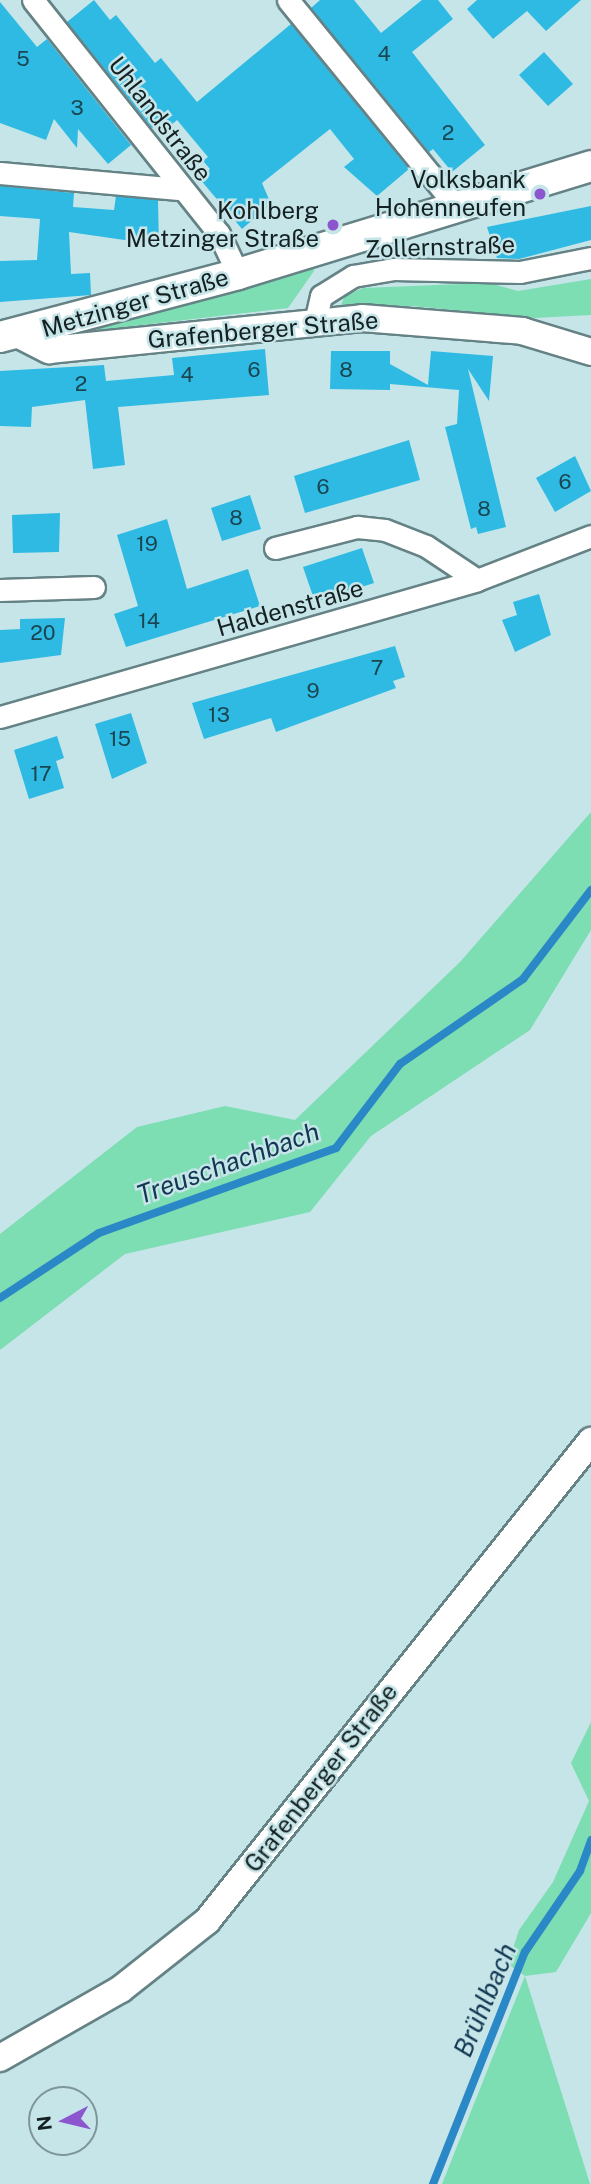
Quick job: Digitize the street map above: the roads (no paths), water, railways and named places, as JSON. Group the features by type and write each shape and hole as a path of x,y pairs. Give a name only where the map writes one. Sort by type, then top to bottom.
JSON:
{"main road":[{"name":"Metzinger Straße","path":"9,336 238,274 591,166"}],"street":[{"name":"Uhlandstraße","path":"33,0 219,234 238,274"},
{"path":"288,0 457,206"},
{"path":"0,173 181,189"},
{"name":"Zollernstraße","path":"316,322 321,296 353,276 394,269 520,272 591,258"},
{"name":"Grafenberger Straße","path":"9,336 49,350 316,322 450,322 588,347"},
{"path":"275,548 357,527 385,530 426,546 477,580"},
{"name":"Haldenstraße","path":"0,717 477,580 591,536"},
{"path":"0,590 93,587"},
{"name":"Grafenberger Straße","path":"0,2058 121,1989 208,1921 591,1441"}],"waterway":[{"name":"Treuschachbach","path":"0,1298 99,1233 336,1148 400,1064 523,979 591,890"},
{"name":"Brühlbach","path":"433,2184 525,1952 580,1871 591,1840"}],"place":[{"name":"Volksbank Hohenneufen","path":"540,194"},
{"name":"Kohlberg Metzinger Straße","path":"333,225"}]}
